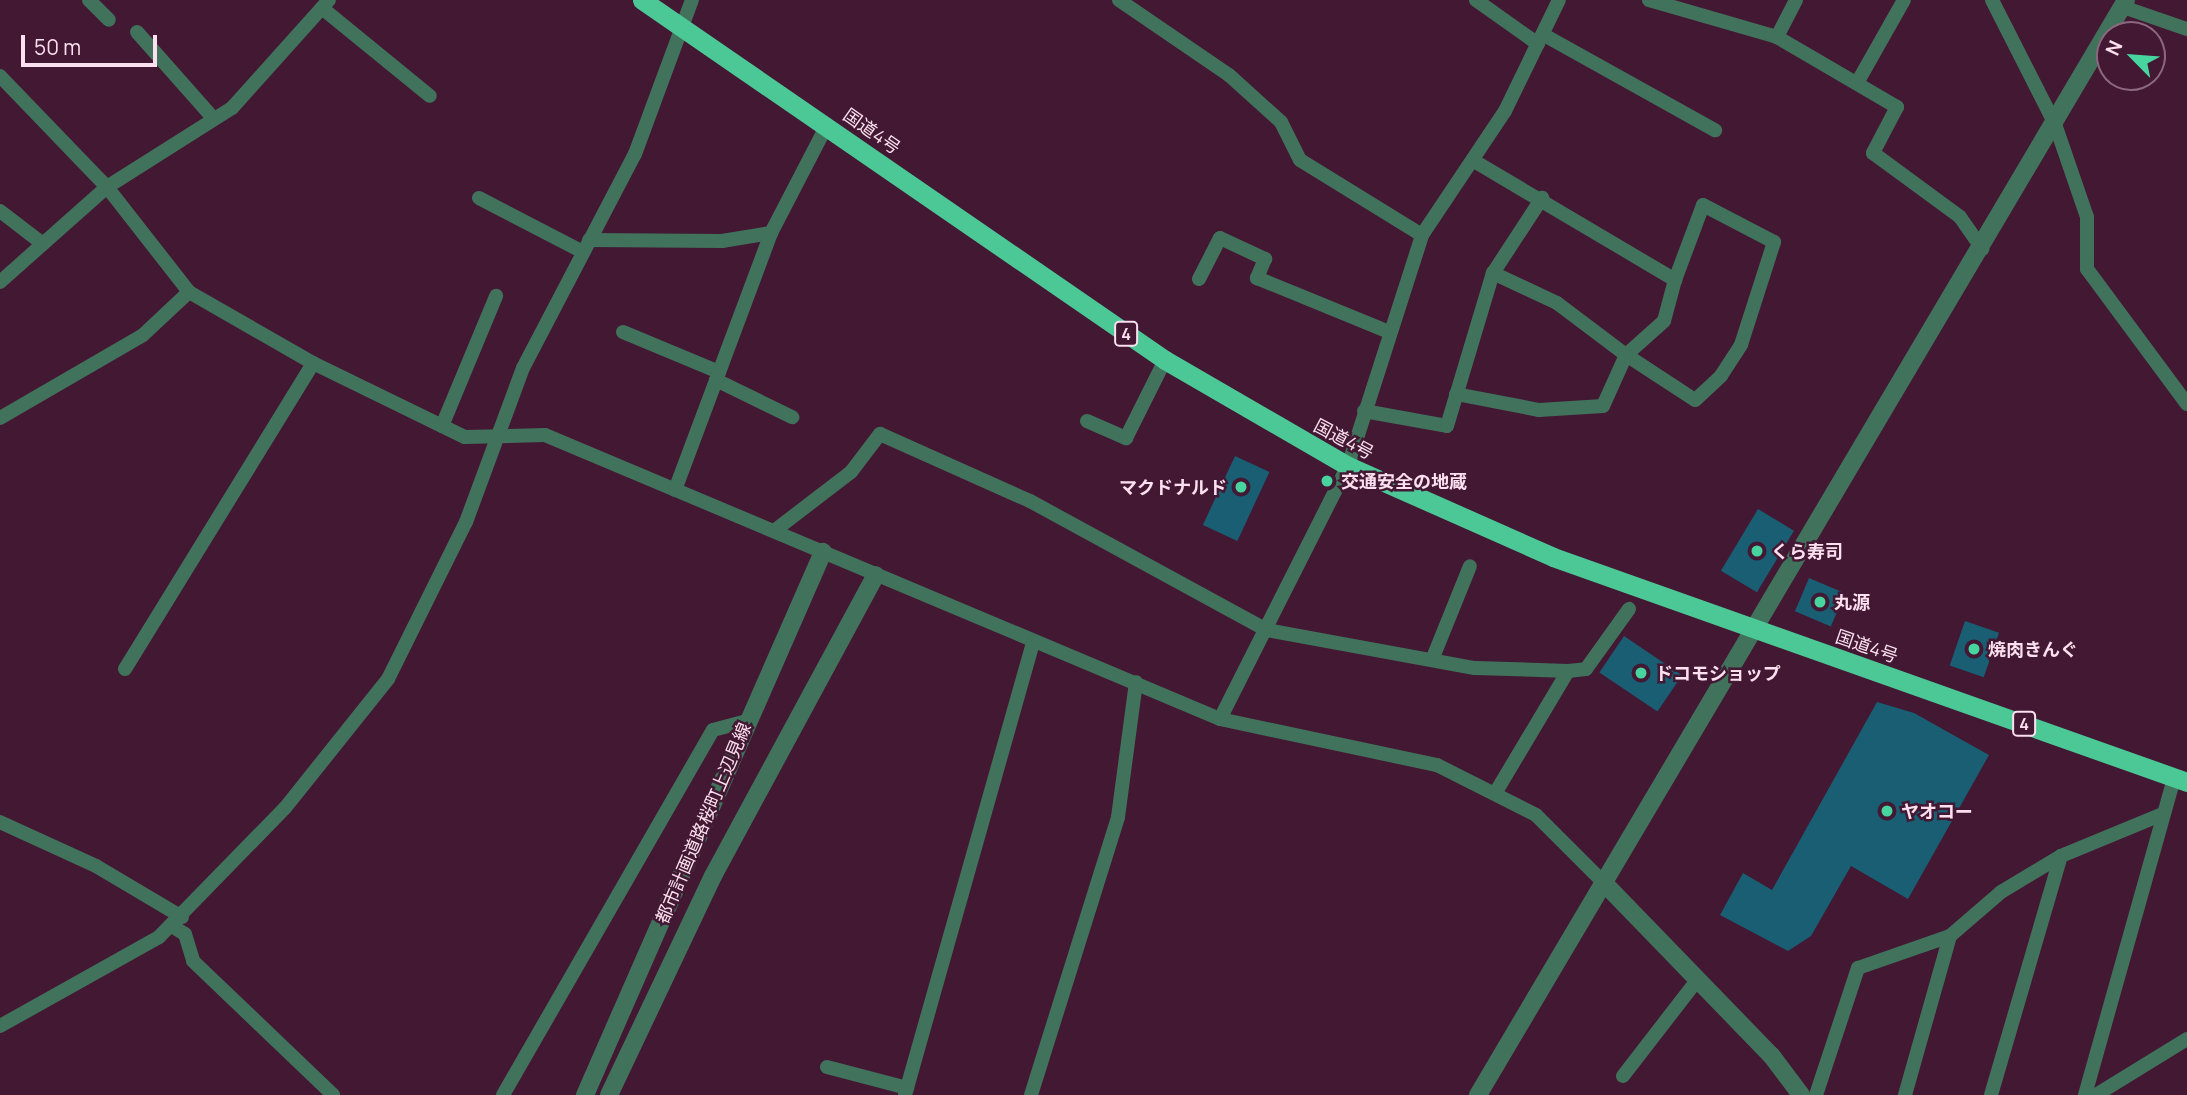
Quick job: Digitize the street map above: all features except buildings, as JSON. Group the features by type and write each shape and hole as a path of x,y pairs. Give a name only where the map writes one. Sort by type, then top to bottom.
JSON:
{"highway":[{"name":"国道4号","path":"642,0 1165,360 1348,466 1540,552 2180,780"}],"street":[{"path":"89,0 109,20"},
{"path":"0,1026 177,922 302,789 388,679 461,533 523,368 635,154 692,0"},
{"path":"1119,0 1229,75 1281,122 1300,160 1422,235"},
{"path":"1476,0 1541,40 1715,130"},
{"path":"1220,719 1348,466 1387,331 1422,235 1474,161 1541,40 1559,0"},
{"path":"1649,0 1777,37 1897,107 1873,153 1960,217 1982,248"},
{"path":"1777,37 1796,0"},
{"path":"1857,83 1905,0"},
{"path":"1992,0 2055,124 2087,217 2087,269 2187,404"},
{"path":"0,282 107,187 232,108 325,4 430,96"},
{"path":"1478,1095 1756,630 2124,4 2187,29"},
{"path":"137,32 214,119"},
{"path":"0,76 107,187 189,292 313,363 442,426 494,441 545,435 1220,719 1437,765 1536,814 1698,979 1801,1095"},
{"path":"675,490 771,233 827,125"},
{"path":"1474,161 1542,198 1675,280"},
{"path":"479,198 586,246 722,241 771,233"},
{"path":"1364,411 1447,426 1493,274 1542,198"},
{"path":"1456,394 1539,410 1603,406 1626,355 1664,321 1675,280 1703,205 1774,242 1741,345 1721,376 1695,400 1626,355 1557,303 1493,274"},
{"path":"0,211 43,244"},
{"path":"1199,279 1220,237 1265,259 1256,278 1387,331"},
{"path":"0,418 143,335 189,292"},
{"path":"442,426 496,296"},
{"path":"623,332 718,376 792,417"},
{"path":"1087,421 1126,438 1165,360"},
{"path":"125,669 313,363"},
{"path":"774,531 851,472 880,434 1030,502 1267,630 1432,660 1568,671 1586,669 1629,609"},
{"name":"都市計画道路桜町上辺見線","path":"584,1095 684,878 746,721 823,552"},
{"path":"1432,660 1470,566"},
{"name":"都市計画道路桜町上辺見線","path":"610,1095 713,876 876,575"},
{"path":"827,1067 906,1092 1033,642"},
{"path":"1496,792 1568,671"},
{"path":"1031,1095 1118,817 1136,682"},
{"path":"503,1095 713,730 746,721"},
{"path":"2085,1095 2163,814 2180,780"},
{"path":"1816,1095 1858,968 1950,936 2001,892 2061,856 2163,814"},
{"path":"0,822 96,866 177,922 185,934 193,961 333,1095"},
{"path":"1991,1095 2061,856"},
{"path":"1905,1095 1950,936"},
{"path":"1623,1076 1698,979"},
{"path":"2096,1095 2187,1039"}],"place":[{"name":"交通安全の地蔵","path":"1327,481"},
{"name":"マクドナルド","path":"1241,487"},
{"name":"くら寿司","path":"1757,551"},
{"name":"丸源","path":"1820,602"},
{"name":"焼肉きんぐ","path":"1974,649"},
{"name":"ドコモショップ","path":"1641,673"},
{"name":"ヤオコー","path":"1887,811"}]}
